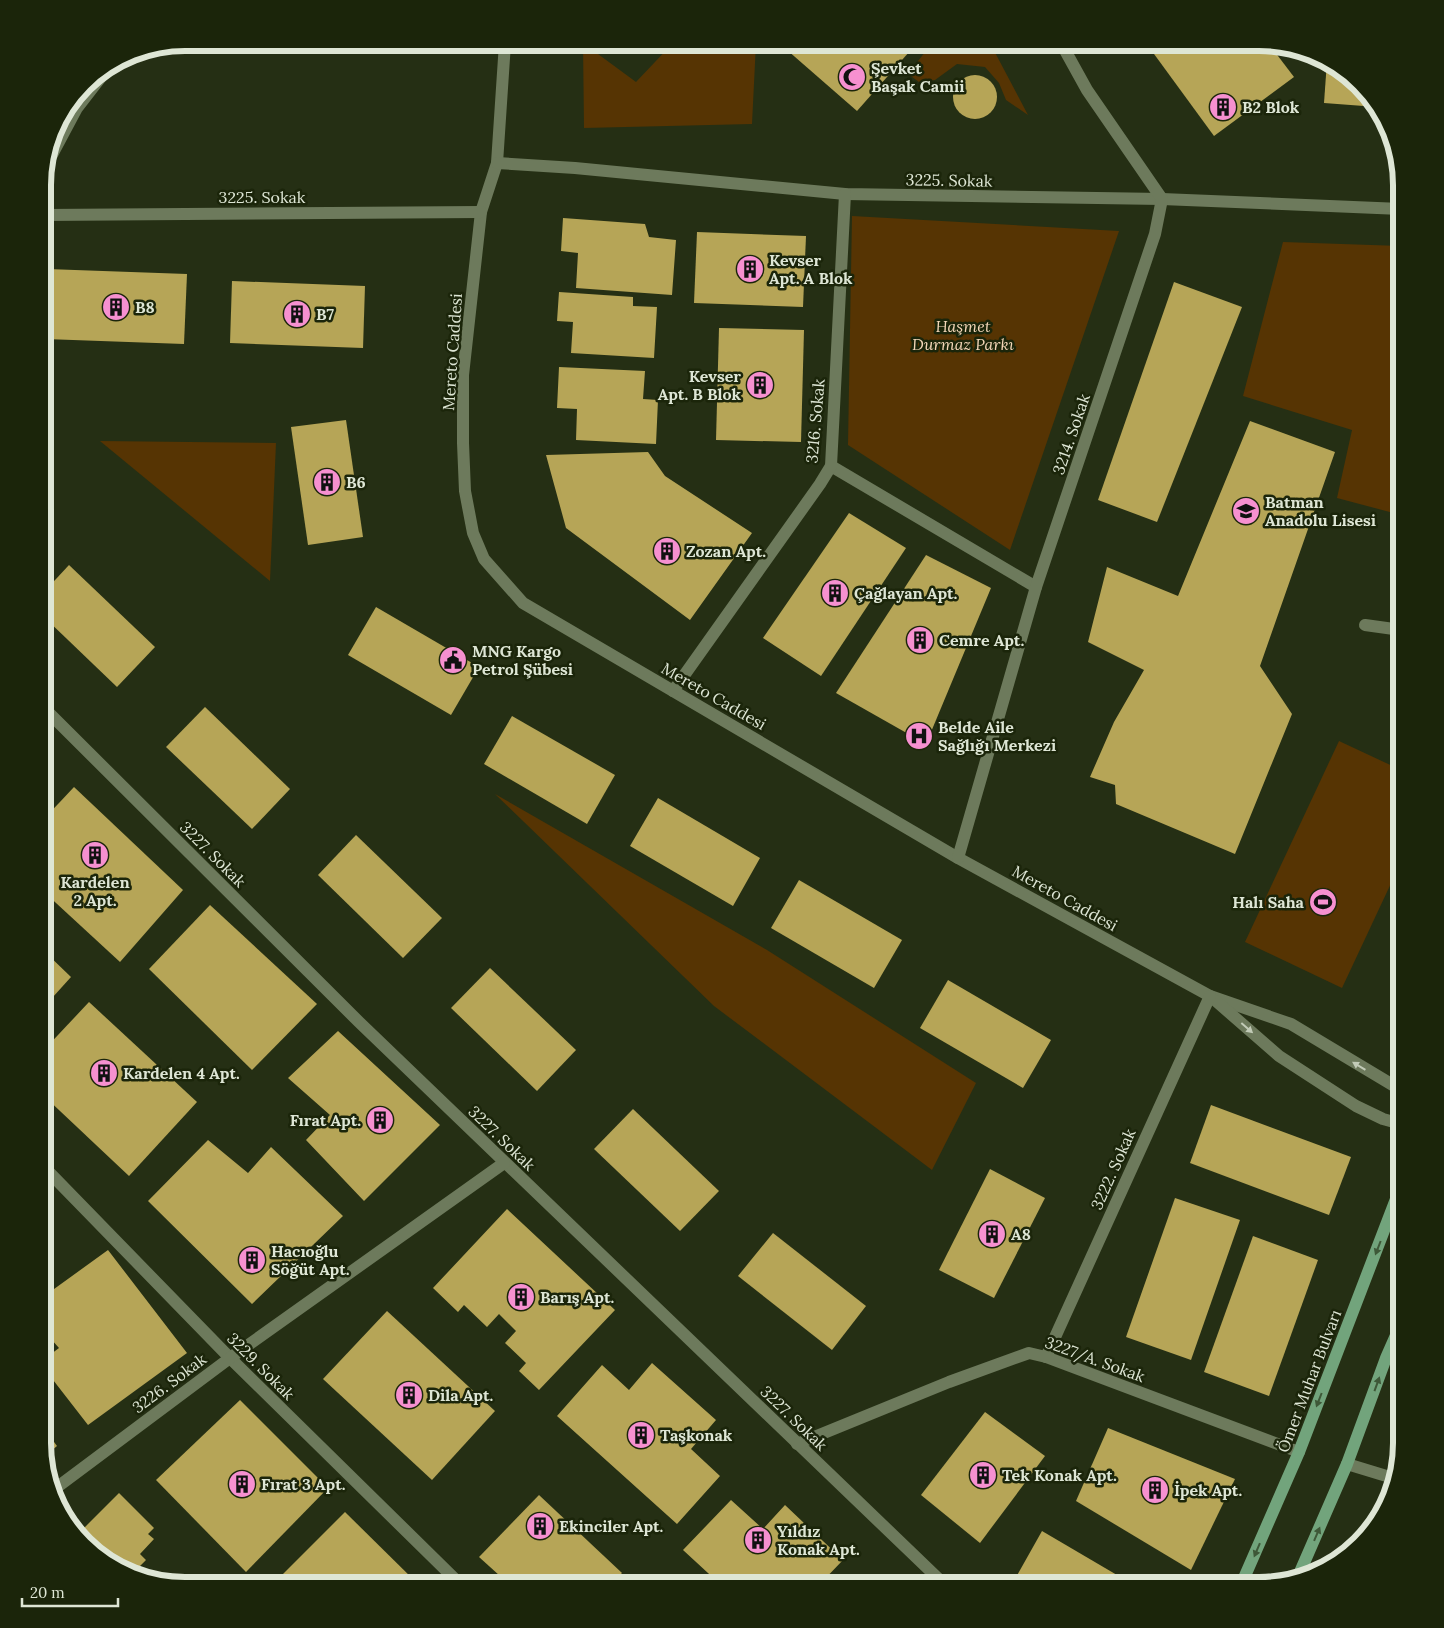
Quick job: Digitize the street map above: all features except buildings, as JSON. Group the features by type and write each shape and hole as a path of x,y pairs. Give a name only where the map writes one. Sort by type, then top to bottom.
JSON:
{"main road":[{"name":"Ömer Muhar Bulvarı","path":"1245,1577 1299,1452 1393,1209"},
{"path":"1301,1570 1347,1464 1393,1343"}],"street":[{"name":"Mereto Caddesi","path":"504,52 497,163 481,212 463,375 463,443 466,491 473,532 484,558 523,604 958,858 1210,996 1291,1024 1393,1085"},
{"path":"1066,52 1087,90 1162,199"},
{"path":"58,143 77,108 87,95"},
{"name":"3225. Sokak","path":"497,163 585,169 846,194 1162,199 1393,209"},
{"name":"3216. Sokak","path":"672,691 820,484 830,466 846,194"},
{"name":"3214. Sokak","path":"958,858 1036,587 1155,234 1162,199"},
{"name":"3225. Sokak","path":"52,215 481,212"},
{"path":"830,466 1036,587"},
{"path":"1365,625 1393,629"},
{"name":"3227. Sokak","path":"52,716 359,1022 936,1577"},
{"path":"1210,996 1279,1056 1356,1106 1393,1122"},
{"name":"3222. Sokak","path":"1046,1356 1210,996"},
{"name":"3226. Sokak","path":"58,1486 230,1358 504,1163"},
{"name":"3229. Sokak","path":"51,1174 230,1358 452,1577"},
{"name":"3227/A. Sokak","path":"797,1444 949,1382 1029,1353 1046,1356 1299,1452"},
{"path":"1347,1464 1388,1477"}],"green space":[{"path":"583,52 595,52 636,82 664,52 756,52 752,124 584,128"},
{"path":"925,52 995,52 1028,115 1006,100 999,83 985,67 957,64 935,80 919,82 908,74"},
{"name":"Haşmet Durmaz Parkı","path":"852,216 1119,231 1010,550 848,445"},
{"path":"1283,242 1393,246 1393,513 1337,498 1352,430 1243,396"},
{"path":"100,441 276,443 270,581"},
{"name":"Halı Saha","path":"1339,741 1393,766 1393,879 1342,988 1245,942"},
{"path":"495,794 767,950 976,1083 932,1170 714,1006"}],"place":[{"name":"Şevket Başak Camii","path":"852,77"},
{"name":"B2 Blok","path":"1223,107"},
{"name":"Kevser Apt. A Blok","path":"750,269"},
{"name":"B8","path":"116,307"},
{"name":"B7","path":"297,314"},
{"name":"Kevser Apt. B Blok","path":"760,385"},
{"name":"B6","path":"327,482"},
{"name":"Batman Anadolu Lisesi","path":"1246,511"},
{"name":"Zozan Apt.","path":"667,551"},
{"name":"Çağlayan Apt.","path":"835,593"},
{"name":"Cemre Apt.","path":"920,640"},
{"name":"MNG Kargo Petrol Şübesi","path":"453,660"},
{"name":"Belde Aile Sağlığı Merkezi","path":"919,736"},
{"name":"Kardelen 2 Apt.","path":"95,855"},
{"name":"Halı Saha","path":"1323,902"},
{"name":"Kardelen 4 Apt.","path":"104,1073"},
{"name":"Fırat Apt.","path":"380,1120"},
{"name":"A8","path":"992,1234"},
{"name":"Hacıoğlu Söğüt Apt.","path":"252,1260"},
{"name":"Barış Apt.","path":"521,1297"},
{"name":"Dila Apt.","path":"409,1395"},
{"name":"Taşkonak","path":"641,1435"},
{"name":"Tek Konak Apt.","path":"983,1475"},
{"name":"Fırat 3 Apt.","path":"242,1484"},
{"name":"İpek Apt.","path":"1155,1490"},
{"name":"Ekinciler Apt.","path":"540,1526"},
{"name":"Yıldız Konak Apt.","path":"758,1540"}]}
